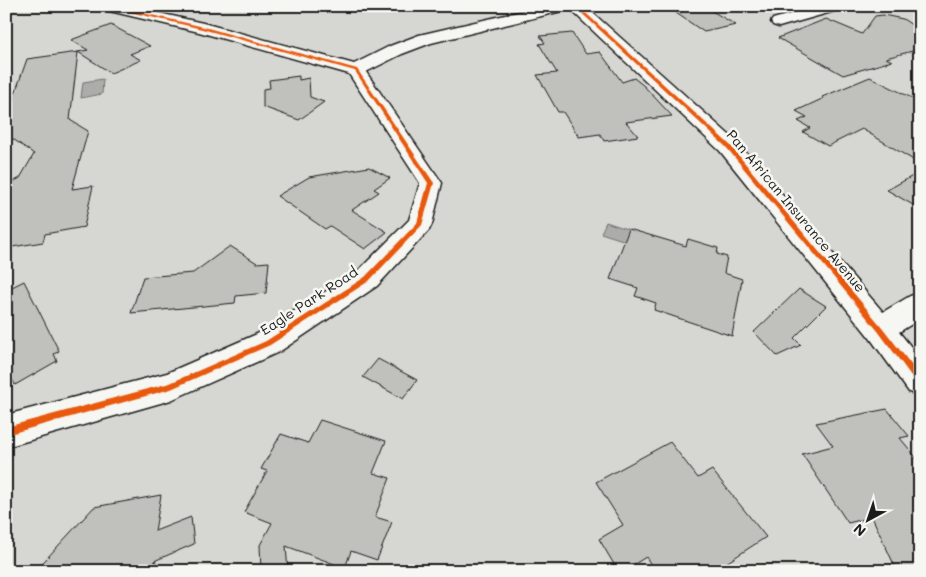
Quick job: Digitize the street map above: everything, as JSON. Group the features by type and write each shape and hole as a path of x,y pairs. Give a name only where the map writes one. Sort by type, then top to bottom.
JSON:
{"street":[{"path":"106,6 203,28 356,70 396,50 424,39 564,6"},
{"name":"Pan African Insurance Avenue","path":"576,6 728,146 880,329 920,382"},
{"path":"778,22 837,6"},
{"name":"Eagle Park Road","path":"6,431 172,386 268,343 367,279 420,224 431,183 356,70"},
{"path":"880,329 920,304"}],"shaded area":[{"path":"6,6 920,6 920,571 6,571"},
{"path":"103,79 102,94 81,98 83,82"},
{"path":"606,222 642,234 638,245 601,233"}],"building":[{"path":"705,7 736,25 704,32 676,13"},
{"path":"883,15 903,19 912,25 920,40 920,49 886,58 892,61 843,75 778,38 826,19 862,34 875,16"},
{"path":"111,25 150,46 130,54 141,60 111,73 78,52 88,50 71,40"},
{"path":"572,33 586,54 600,52 622,82 634,78 672,116 626,122 638,136 604,141 600,134 579,137 563,112 558,112 537,75 557,73 539,44 545,43 540,36"},
{"path":"78,52 70,120 88,131 72,189 93,186 84,227 45,234 43,242 6,248 6,186 20,178 34,154 6,134 6,119 27,59"},
{"path":"299,76 299,80 309,78 310,97 324,102 299,120 263,107 263,89 270,88 269,80"},
{"path":"870,77 920,102 920,164 862,129 828,146 803,132 810,128 798,121 807,117 796,111 824,98 822,97"},
{"path":"369,167 390,178 374,189 379,192 352,210 387,232 365,249 330,226 325,229 277,196 309,177"},
{"path":"920,172 920,209 887,190"},
{"path":"629,229 686,246 688,239 718,248 717,254 727,257 724,273 742,279 732,336 654,310 656,303 635,296 638,288 610,279"},
{"path":"230,246 257,263 269,262 266,293 236,296 235,303 131,313 143,277 193,273"},
{"path":"24,281 59,351 54,354 57,361 15,385 6,366 6,290"},
{"path":"799,289 826,306 794,338 801,345 777,356 754,332"},
{"path":"378,359 417,380 403,399 363,377"},
{"path":"887,409 909,436 900,438 920,462 920,571 897,571 872,517 848,523 802,454 833,446 816,423"},
{"path":"320,420 386,441 373,473 390,478 375,517 392,522 377,560 351,551 345,568 286,546 288,571 261,571 260,545 272,523 244,512 267,471 261,469 281,434 308,443"},
{"path":"670,442 698,478 712,470 766,537 714,571 655,571 646,557 623,571 618,571 599,539 623,525 596,482"},
{"path":"161,495 155,531 191,517 194,544 154,561 168,571 35,571 94,507"}],"cycle path":[{"path":"6,431 171,386 268,343 367,279 420,224 431,183 356,70 203,28 106,6"},
{"path":"576,6 728,146 880,329 920,382"}]}
